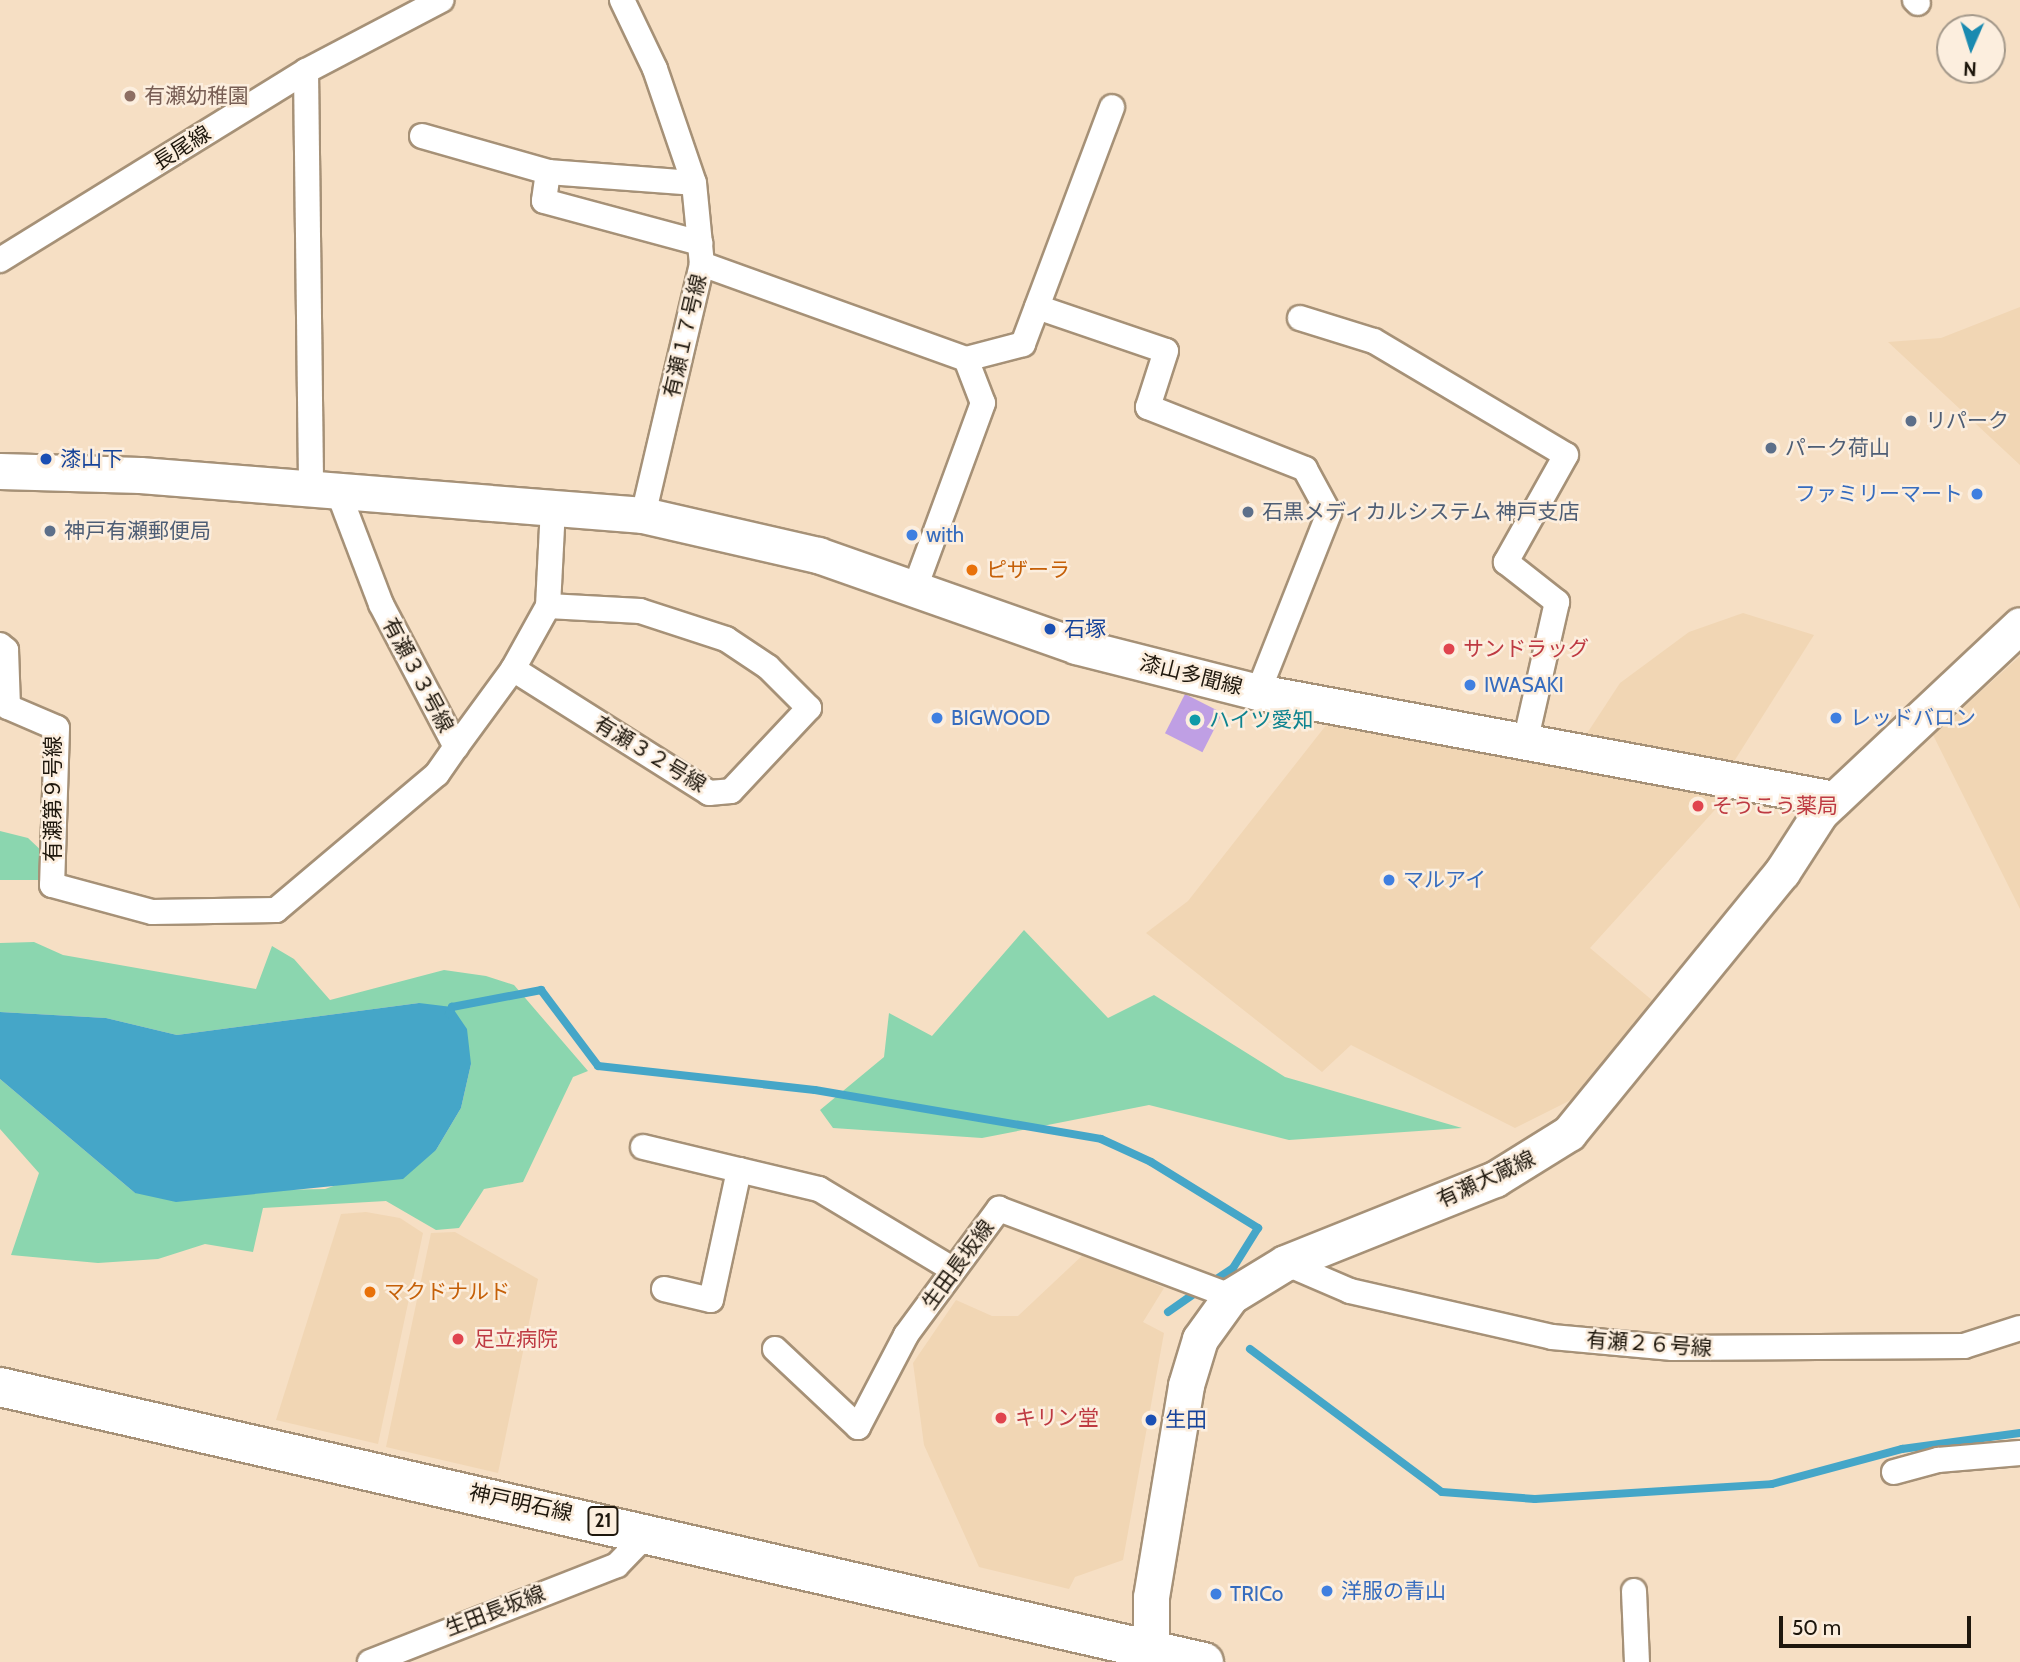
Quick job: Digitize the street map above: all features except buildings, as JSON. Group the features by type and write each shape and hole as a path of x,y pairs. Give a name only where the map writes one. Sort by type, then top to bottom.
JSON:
{"main road":[{"name":"神戸明石線","path":"0,1387 650,1531 1149,1656 1204,1662"}],"street":[{"name":"長尾線","path":"0,260 306,71 440,0"},
{"name":"有瀬１７号線","path":"622,0 655,69 693,183 701,253 643,515"},
{"path":"306,71 325,492"},
{"path":"548,172 544,201 701,253 966,359 1023,344 1112,107"},
{"path":"422,136 548,172 693,183"},
{"path":"1037,307 1166,351 1148,407 1305,469 1329,513 1258,692"},
{"path":"1300,318 1374,341 1566,456 1506,562 1557,601 1526,739"},
{"path":"915,588 983,404 966,359"},
{"name":"漆山多聞線","path":"0,471 553,506 643,515 818,555 1076,646 1258,692 1526,739 1834,799"},
{"name":"有瀬３３号線","path":"276,910 437,774 456,747 380,604 325,492"},
{"path":"456,747 513,669 548,606 553,506"},
{"name":"有瀬３２号線","path":"513,669 709,793 731,791 809,708 768,667 726,639 640,611 548,606"},
{"name":"有瀬大蔵線","path":"1149,1656 1186,1385 1200,1339 1231,1296 1285,1263 1495,1179 1569,1133 1834,799 2020,625"},
{"name":"有瀬第９号線","path":"0,645 6,650 8,707 57,728 52,885 152,912 276,910"},
{"path":"643,1147 819,1189 954,1270"},
{"path":"664,1289 710,1300 739,1170"},
{"name":"生田長坂線","path":"775,1349 858,1427 906,1335 999,1209 1231,1296"},
{"name":"有瀬２６号線","path":"1285,1263 1350,1291 1552,1337 1671,1348 1964,1346 2020,1328"},
{"path":"1894,1472 1938,1460 2020,1453"},
{"name":"生田長坂線","path":"370,1662 617,1565 650,1531"},
{"path":"1634,1591 1637,1662"}],"shaded area":[{"path":"2020,307 2020,465 1888,342 1941,338"},
{"path":"1743,613 1814,635 1733,763 1584,738 1620,683 1689,632"},
{"path":"2020,656 2020,909 1933,735"},
{"path":"1327,724 1731,792 1590,948 1659,1006 1573,1099 1515,1128 1351,1045 1322,1072 1146,933 1188,901"},
{"path":"366,1212 400,1218 423,1233 378,1444 276,1420 341,1214"},
{"path":"455,1232 538,1279 498,1473 386,1447 431,1233"},
{"path":"1085,1253 1164,1288 1143,1322 1164,1333 1123,1560 1075,1577 1069,1589 979,1567 924,1445 913,1363 956,1300 992,1316 1018,1316"}],"green space":[{"path":"0,831 28,838 46,855 41,880 0,880"},
{"path":"1024,930 1108,1018 1154,995 1285,1077 1462,1128 1289,1140 1149,1105 982,1138 833,1128 820,1110 884,1057 889,1013 932,1036"},
{"path":"34,942 63,955 256,989 272,946 294,959 330,1000 444,970 486,976 514,985 588,1071 573,1077 523,1182 484,1189 459,1228 436,1230 386,1201 263,1208 253,1252 205,1244 158,1259 98,1263 11,1255 39,1173 0,1129 0,1079 135,1193 325,1189 436,1150 461,1108 471,1064 419,1003 177,1035 106,1018 0,1012 0,943"}],"water":[{"path":"419,1003 452,1007 467,1029 471,1064 461,1108 436,1150 403,1179 176,1202 135,1193 0,1079 0,1012 106,1018 177,1035"}],"waterway":[{"path":"449,1014 452,1007 541,990 598,1066 815,1090 1101,1139 1151,1162 1258,1228 1233,1268 1211,1283"},
{"path":"1168,1312 1200,1290"},
{"path":"1250,1349 1442,1492 1535,1499 1772,1484 1902,1449 2020,1433"}],"place":[{"name":"有瀬幼稚園","path":"130,96"},
{"name":"リパーク","path":"1911,421"},
{"name":"パーク荷山","path":"1771,448"},
{"name":"漆山下","path":"46,459"},
{"name":"ファミリーマート","path":"1977,494"},
{"name":"石黒メディカルシステム 神戸支店","path":"1248,512"},
{"name":"神戸有瀬郵便局","path":"50,531"},
{"name":"with","path":"912,535"},
{"name":"ピザーラ","path":"972,570"},
{"name":"石塚","path":"1050,629"},
{"name":"サンドラッグ","path":"1449,649"},
{"name":"IWASAKI","path":"1470,685"},
{"name":"BIGWOOD","path":"937,718"},
{"name":"レッドバロン","path":"1836,718"},
{"name":"ハイツ愛知","path":"1195,720"},
{"name":"そうこう薬局","path":"1698,806"},
{"name":"マルアイ","path":"1389,880"},
{"name":"マクドナルド","path":"370,1292"},
{"name":"足立病院","path":"458,1339"},
{"name":"キリン堂","path":"1001,1418"},
{"name":"生田","path":"1151,1420"},
{"name":"洋服の青山","path":"1327,1591"},
{"name":"TRICo","path":"1216,1594"}]}
